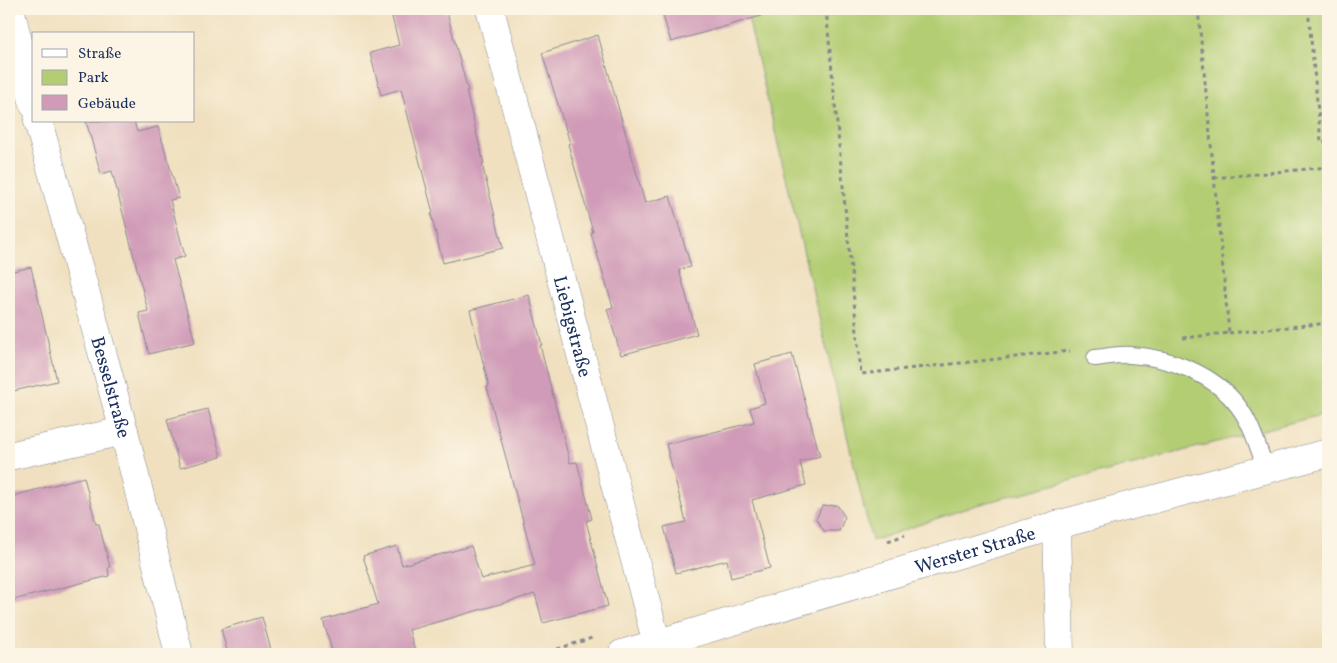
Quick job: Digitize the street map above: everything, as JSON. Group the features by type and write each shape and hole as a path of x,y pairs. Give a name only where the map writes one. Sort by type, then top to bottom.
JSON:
{"street":[{"path":"10,9 24,99"},
{"name":"Liebigstraße","path":"490,9 657,644"},
{"name":"Besselstraße","path":"38,122 124,431 179,654"},
{"path":"9,456 124,431"},
{"name":"Werster Straße","path":"622,654 1057,525 1328,453"},
{"path":"1057,525 1060,654"}],"lane":[{"path":"1095,358 1130,355 1168,361 1215,382 1238,405 1246,419 1266,469"}],"path":[{"path":"826,9 861,374 1074,350"},
{"path":"1198,9 1229,334"},
{"path":"1308,9 1321,142 1328,141"},
{"path":"1214,178 1328,167"},
{"path":"1180,339 1328,323"}],"green space":[{"path":"746,9 1328,9 1328,413 973,506 872,541"}],"building":[{"path":"390,9 446,9 468,91 466,91 484,164 482,164 503,248 443,263 431,214 433,213 401,89 381,95 370,53 399,45"},
{"path":"661,9 760,9 761,16 671,42"},
{"path":"598,35 645,203 670,196 691,267 679,270 697,334 621,355 607,309 613,307 591,233 593,232 568,144 570,143 542,53"},
{"path":"86,122 134,122 137,132 158,127 179,198 170,200 185,256 173,260 195,342 149,354 139,313 148,311 112,171 101,174"},
{"path":"31,267 57,381 9,392 9,272"},
{"path":"529,295 570,463 577,462 592,519 586,521 608,606 543,623 535,594 409,630 416,654 333,654 323,620 378,604 363,556 397,546 402,565 471,546 481,579 535,565 487,387 489,386 470,310"},
{"path":"792,354 820,456 800,462 806,485 752,500 770,568 731,578 727,560 676,573 664,527 686,522 666,444 754,422 750,408 765,403 755,364"},
{"path":"208,409 221,457 180,468 167,419"},
{"path":"84,477 96,524 99,524 110,567 108,569 109,576 9,601 9,497"},
{"path":"837,505 845,517 839,531 824,531 816,519 822,506"},
{"path":"262,617 272,654 228,654 221,629"}]}
